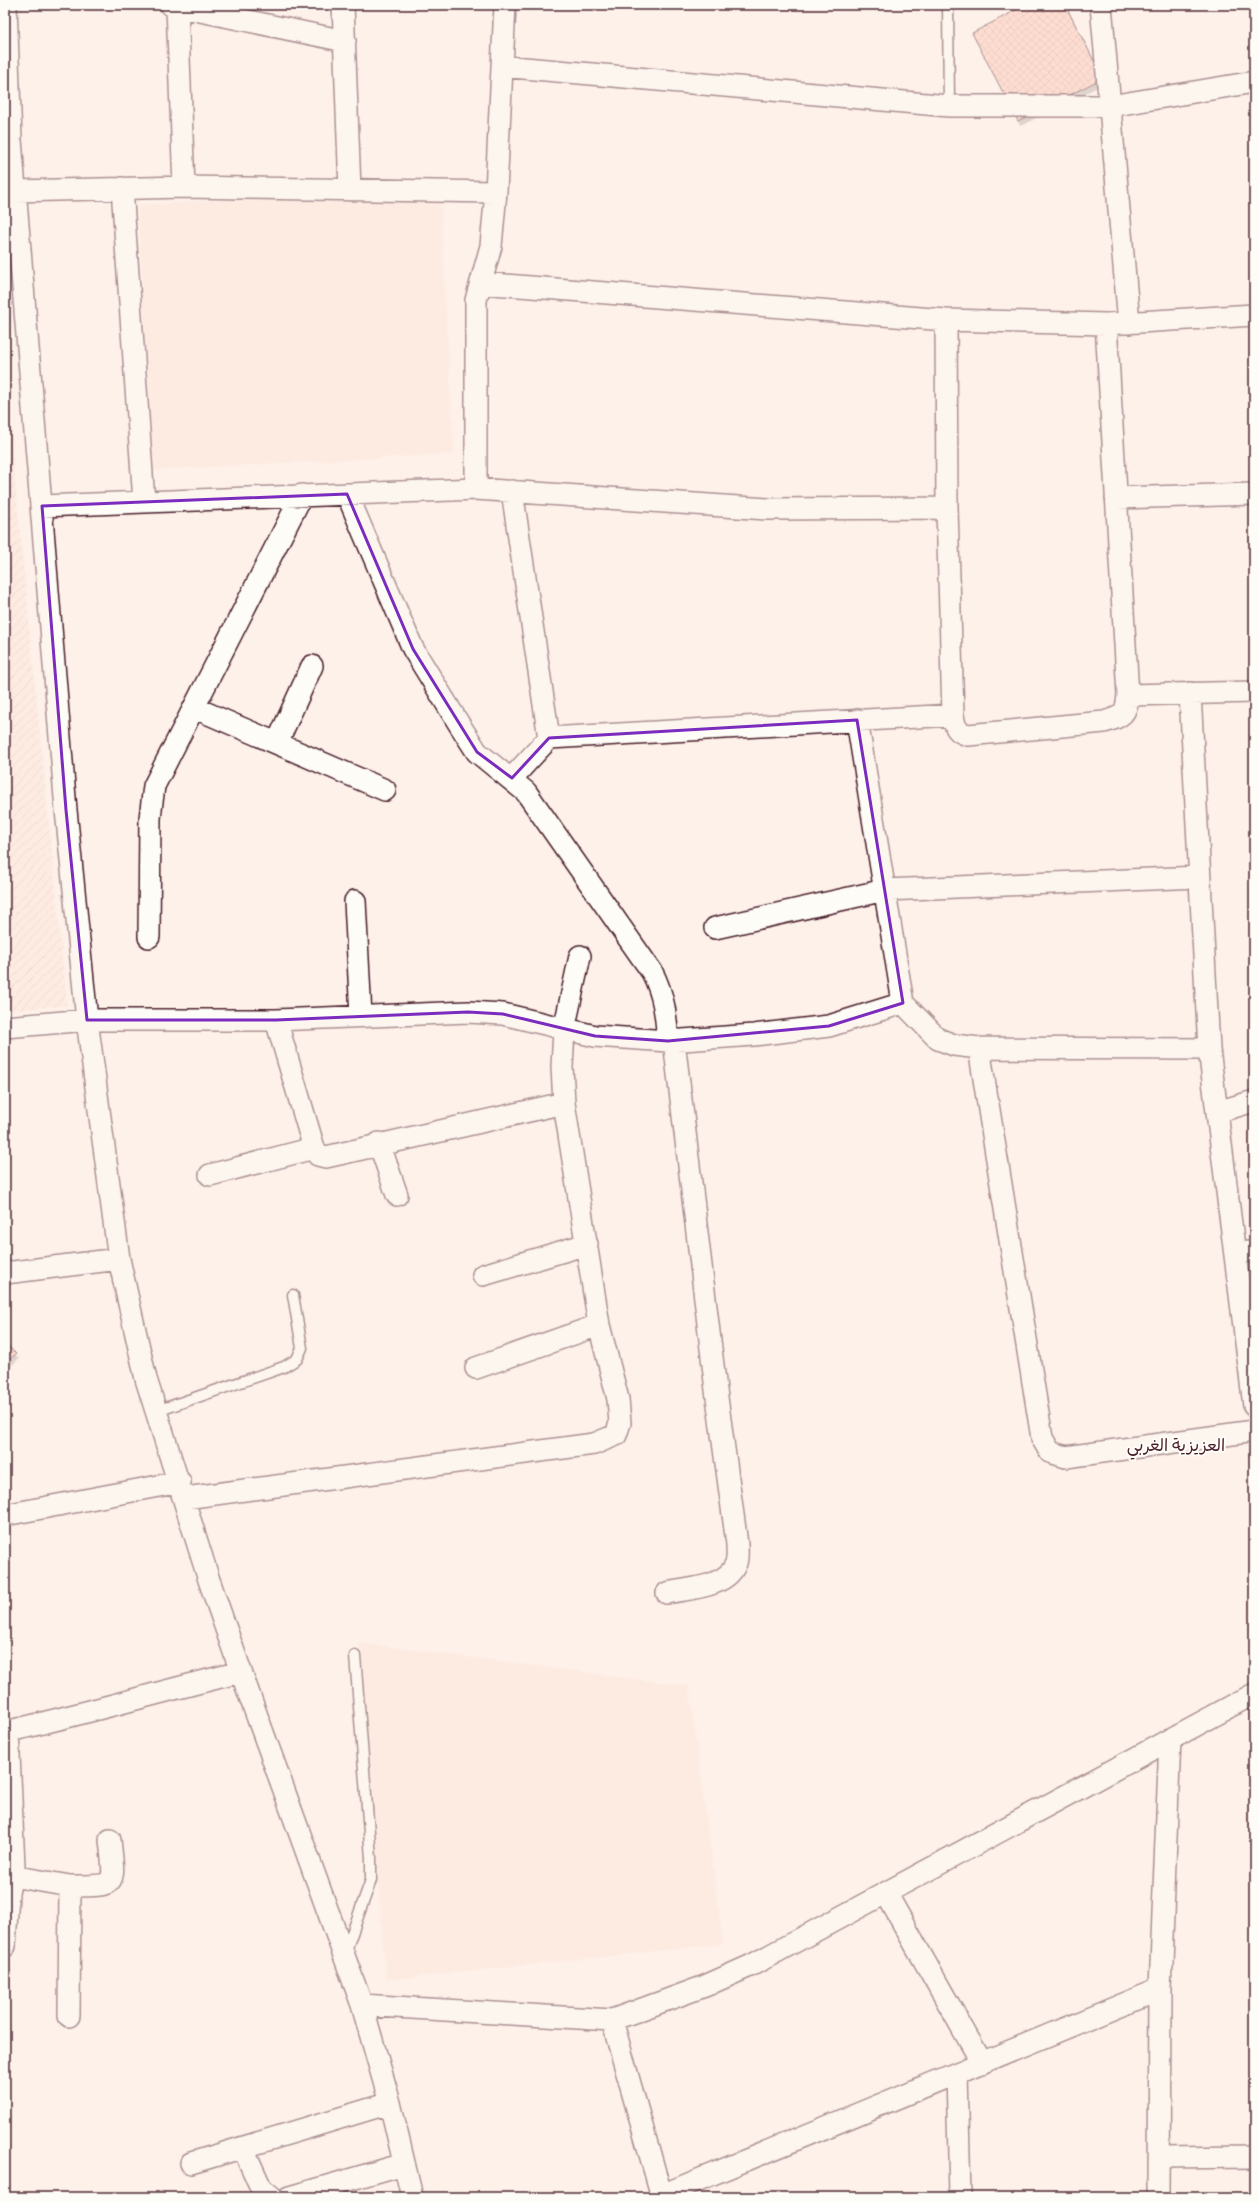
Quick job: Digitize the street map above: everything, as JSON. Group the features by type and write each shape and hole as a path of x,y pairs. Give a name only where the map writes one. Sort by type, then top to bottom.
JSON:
{"street":[{"path":"6,5 8,142 15,192 66,810 87,1020 119,1259 146,1379 209,1580 362,2005 390,2103 412,2197"},
{"path":"343,5 350,190"},
{"path":"476,489 476,300 491,246 496,192 505,5"},
{"path":"1101,5 1129,323"},
{"path":"184,186 174,6 344,41"},
{"path":"502,66 948,106 1110,106 1254,82"},
{"path":"15,192 184,186 496,192"},
{"path":"122,188 144,502"},
{"path":"481,283 946,320 1106,324 1254,315"},
{"path":"946,320 947,508 953,714 955,728 960,733 968,735 1104,722 1123,715 1127,709 1128,695 1106,324"},
{"path":"42,506 476,489 767,509 947,508"},
{"path":"512,491 549,738"},
{"path":"347,494 413,649 477,752 498,770 512,778 526,792 652,972 660,988 666,1008 737,1544 737,1562 729,1576 716,1582 667,1593"},
{"path":"1116,498 1254,494"},
{"path":"148,937 150,818 154,786 302,496"},
{"path":"277,743 312,666"},
{"path":"1128,695 1254,692"},
{"path":"1190,693 1209,1050 1217,1112 1244,1253 1254,1406"},
{"path":"195,708 385,790"},
{"path":"512,778 549,738 953,714"},
{"path":"857,720 903,1003 938,1039 954,1045 979,1048 1209,1050"},
{"path":"715,928 885,890 1200,877"},
{"path":"355,901 361,1016"},
{"path":"5,1515 182,1490 594,1444 616,1435 620,1423 618,1399 599,1326 564,1103 562,1067 564,1030 580,956"},
{"path":"5,1027 87,1020 276,1020 468,1012 503,1014 564,1030 595,1036 671,1041 754,1035 829,1026 903,1003"},
{"path":"276,1020 314,1148 318,1155 326,1156 564,1103"},
{"path":"979,1048 1042,1438 1050,1452 1066,1457 1254,1431"},
{"path":"1217,1112 1254,1101"},
{"path":"379,1143 397,1195"},
{"path":"210,1175 314,1148"},
{"path":"483,1275 587,1244"},
{"path":"5,1273 119,1259"},
{"path":"476,1368 599,1326"},
{"path":"5,1946 8,1893 14,1867 7,1731 89,1713 170,1689 241,1672"},
{"path":"362,2005 612,2020 705,1986 752,1966 1170,1738 1254,1694"},
{"path":"1159,2197 1160,1989 1170,1738"},
{"path":"12,1876 70,1886 104,1886 110,1882 114,1875 110,1840"},
{"path":"69,2016 70,1886"},
{"path":"886,1893 982,2063"},
{"path":"612,2020 662,2196 1160,1989"},
{"path":"957,2073 960,2197"},
{"path":"191,2163 390,2103"},
{"path":"243,2148 261,2188 272,2197"},
{"path":"1160,2158 1254,2157"},
{"path":"289,2197 404,2164"}],"lane":[{"path":"948,5 948,106"},
{"path":"157,1411 284,1367 297,1359 302,1348 293,1295"},
{"path":"344,1955 371,1880 371,1858 355,1656"}],"highlighted area":[{"path":"347,494 413,649 477,752 512,778 549,738 857,720 903,1003 829,1026 668,1041 595,1036 503,1014 468,1012 276,1020 87,1020 66,810 42,506"}],"shaded area":[{"path":"439,189 454,454 152,470 138,205"},
{"path":"5,382 67,1005 5,1011"},
{"path":"359,1643 689,1686 723,1944 386,1980"}],"building":[{"path":"1026,5 1065,5 1103,78 1018,121 972,33"},
{"path":"5,1343 16,1354 5,1364"}],"district":[{"name":"العزيزية الغربي","path":"1176,1448"}]}
